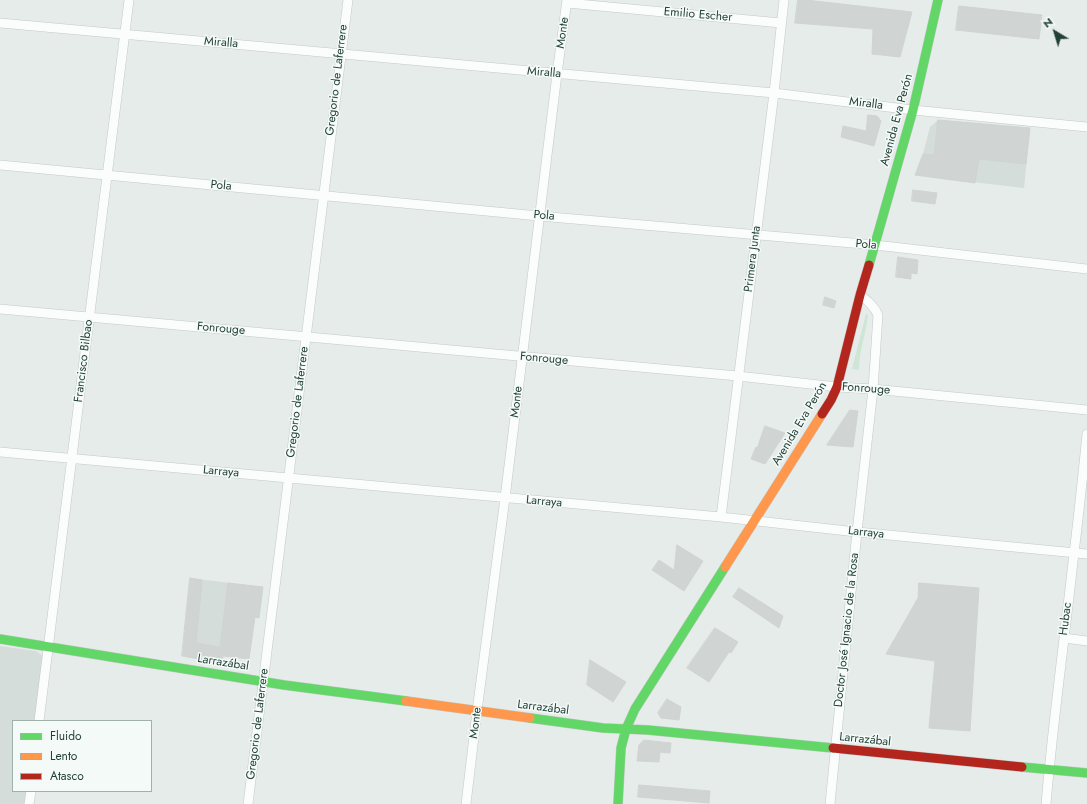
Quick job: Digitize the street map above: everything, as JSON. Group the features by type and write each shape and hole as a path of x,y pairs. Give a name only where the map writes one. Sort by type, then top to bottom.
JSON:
{"street":[{"name":"Francisco Bilbao","path":"39,720 129,0"},
{"name":"Gregorio de Laferrere","path":"248,804 348,0"},
{"name":"Primera Junta","path":"721,518 774,93 784,0"},
{"name":"Avenida Eva Perón","path":"618,804 621,748 626,729 635,709 831,400 837,387 860,295 913,110 938,0"},
{"name":"Emilio Escher","path":"567,1 781,23"},
{"name":"Monte","path":"466,804 567,1"},
{"name":"Miralla","path":"0,23 774,93 913,110 1087,127"},
{"name":"Pola","path":"0,166 875,246 1087,268"},
{"name":"Doctor José Ignacio de la Rosa","path":"830,804 873,389 878,315 872,304 860,295"},
{"name":"Fonrouge","path":"0,309 738,376 837,387 873,389 1087,410"},
{"name":"Hubac","path":"1046,804 1087,434"},
{"name":"Larraya","path":"0,452 754,521 1087,554"},
{"path":"1064,638 1087,641"},
{"name":"Larrazábal","path":"0,639 263,682 604,728 1087,773"},
{"path":"29,804 31,792"}],"shaded area":[{"path":"938,120 1030,128 1024,188 915,175 923,154 930,127"},
{"path":"190,578 263,587 259,618 225,614 220,647 196,643 196,647 183,645"},
{"path":"0,646 36,651 43,656 39,720 12,720 12,792 31,792 29,804 0,804"}],"green space":[{"path":"866,314 868,315 860,356 859,370 852,369"}],"building":[{"path":"798,0 912,12 900,57 872,54 873,29 795,23"},
{"path":"959,6 1042,15 1039,39 956,30"},
{"path":"868,115 877,116 881,121 874,146 841,137 843,126 866,131"},
{"path":"938,120 1030,128 1026,164 979,159 975,183 915,175 923,154 934,155"},
{"path":"913,190 937,193 935,204 912,201"},
{"path":"898,257 918,260 917,274 911,273 911,279 896,277"},
{"path":"825,297 836,301 834,308 823,305"},
{"path":"850,410 858,411 853,447 827,445"},
{"path":"765,426 785,433 765,464 751,459 756,447 757,448"},
{"path":"677,545 703,561 684,591 652,570 659,560 674,570"},
{"path":"190,578 202,580 196,643 220,647 228,583 263,587 259,618 255,617 249,659 223,656 222,663 182,656"},
{"path":"919,583 979,588 970,731 929,728 935,661 886,654 918,598"},
{"path":"739,588 783,616 779,628 733,597"},
{"path":"715,628 738,642 731,653 729,652 709,682 687,668"},
{"path":"590,660 626,682 613,702 587,685"},
{"path":"667,699 681,707 679,720 661,718 658,713"},
{"path":"644,740 671,743 670,753 660,752 659,762 637,761 639,745"},
{"path":"639,785 710,791 709,803 638,797"}],"traffic: fast":[{"path":"869,265 913,110 938,0"},
{"path":"618,804 621,748 626,729 635,709 725,567"},
{"path":"0,639 284,685 406,701"},
{"path":"530,718 603,728 648,730 833,748"},
{"path":"1022,767 1087,773"}],"traffic: slow":[{"path":"725,567 822,414"},
{"path":"406,701 530,718"}],"traffic: jam":[{"path":"822,414 837,387 869,265"},
{"path":"833,748 1022,767"}]}
